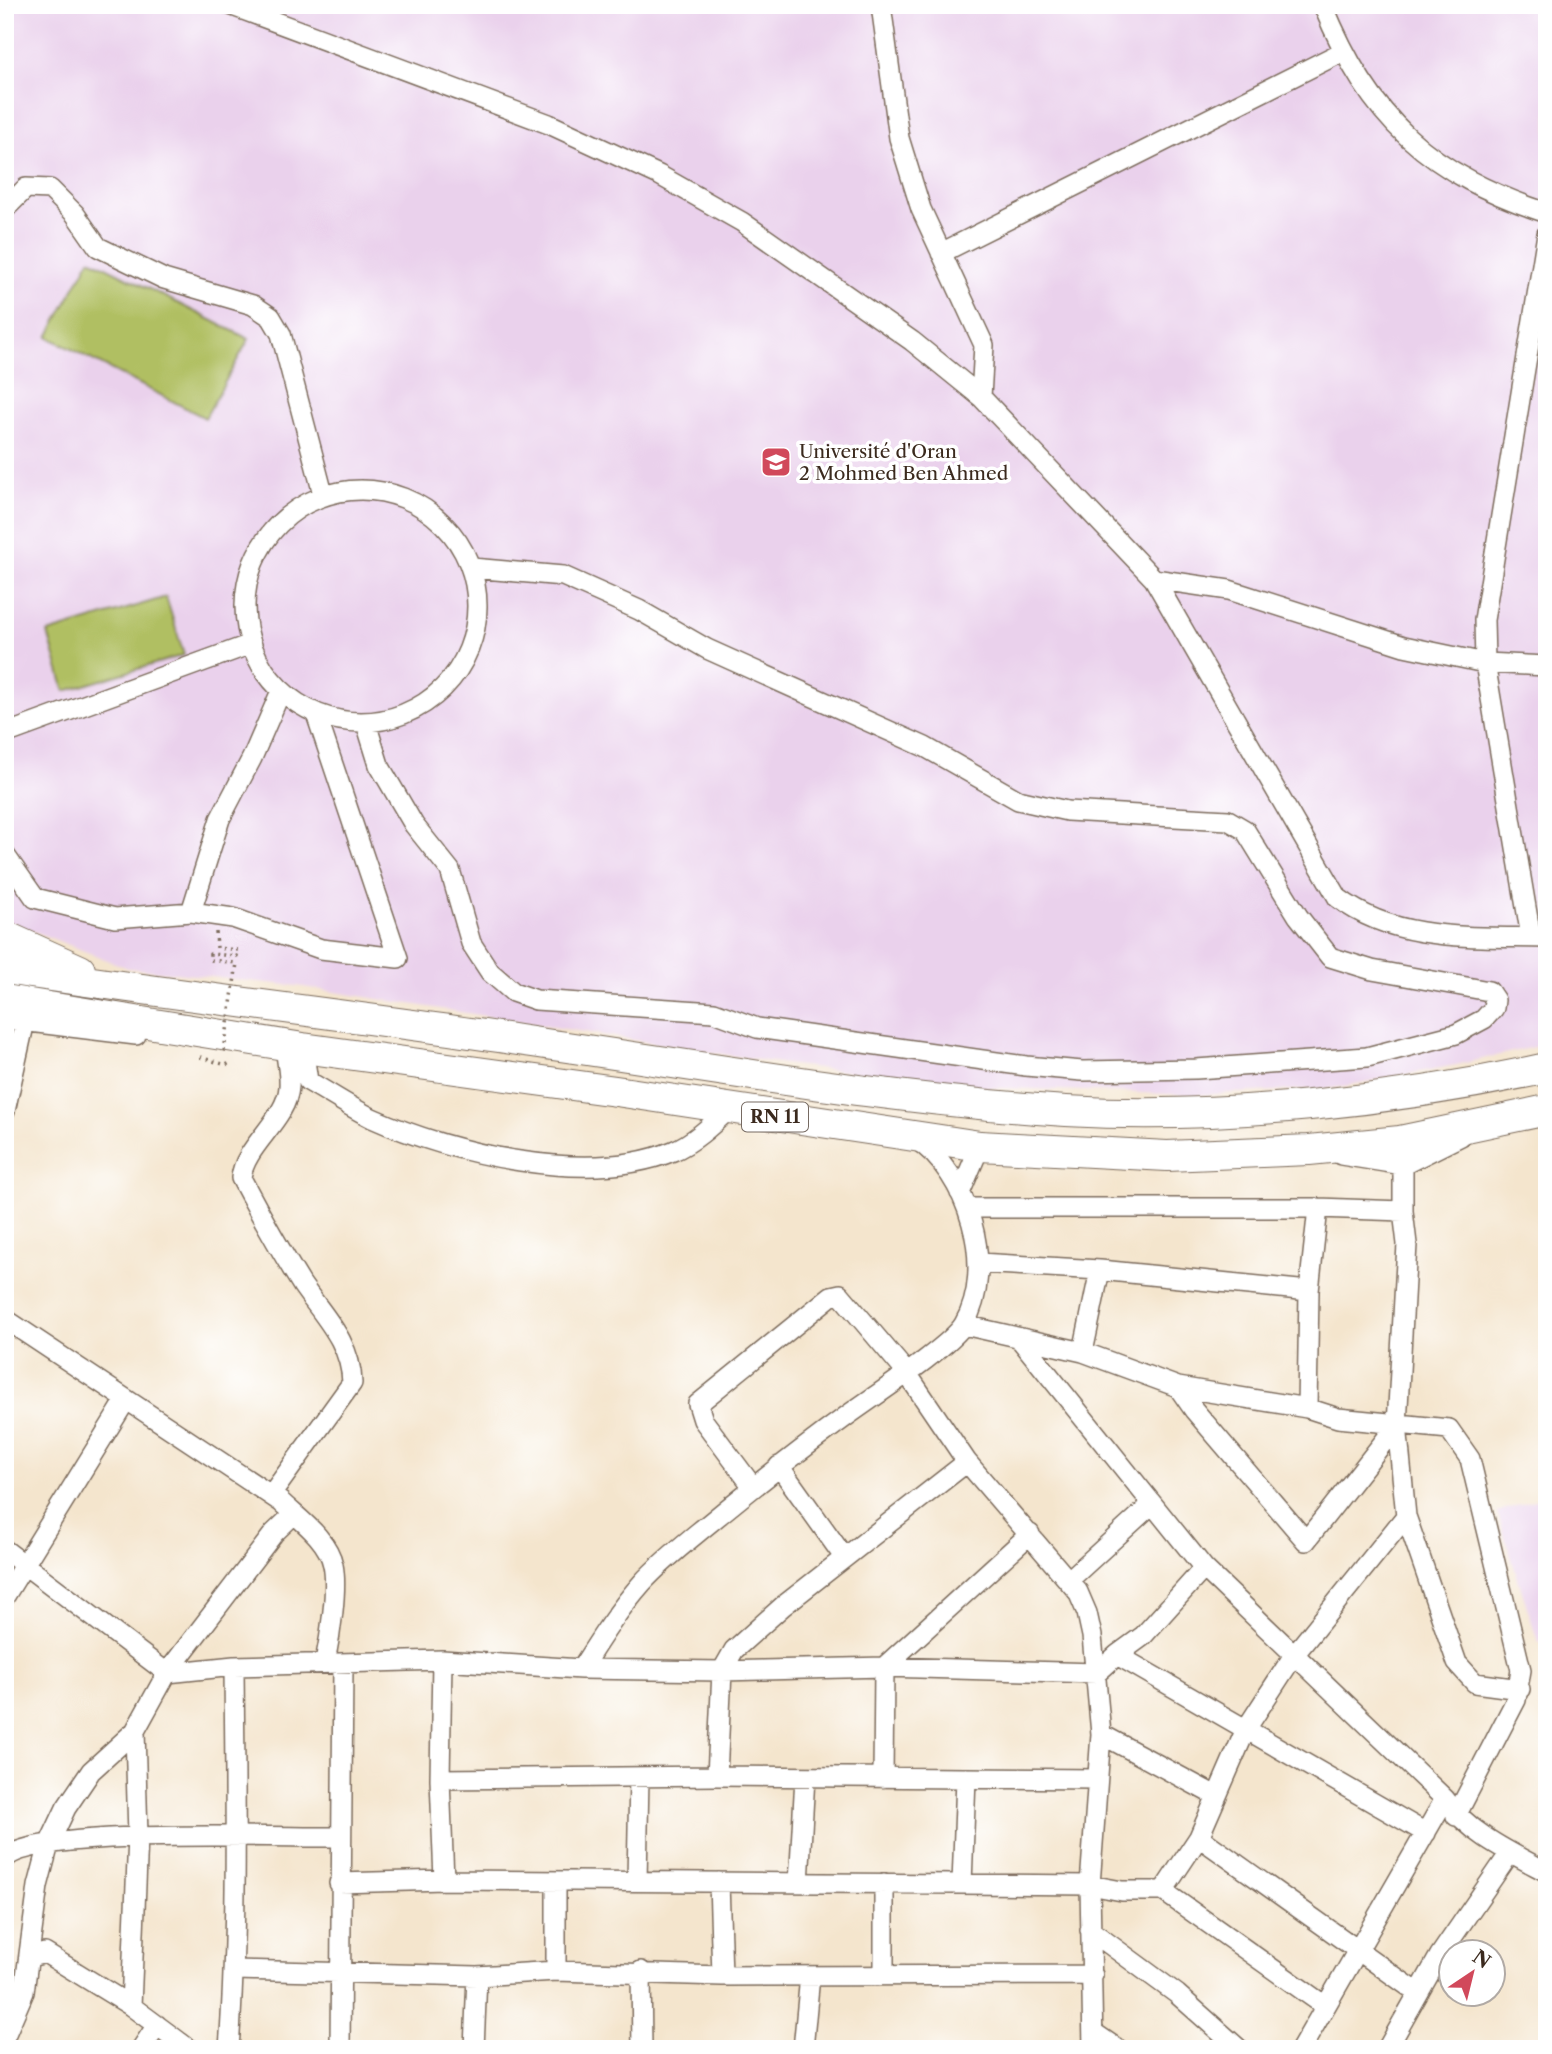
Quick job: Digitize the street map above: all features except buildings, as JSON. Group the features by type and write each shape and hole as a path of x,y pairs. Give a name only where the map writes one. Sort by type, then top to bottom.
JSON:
{"highway":[{"path":"5,936 119,987"},
{"name":"RN 11","path":"5,969 119,987 390,1021 756,1076 965,1103 1070,1111 1175,1111 1320,1104 1424,1091 1547,1068"},
{"name":"RN 11","path":"5,1000 294,1051 616,1091 980,1146 1167,1156 1309,1150 1400,1141 1547,1110"}],"street":[{"path":"230,5 524,114 659,175 742,222 818,272 912,341 981,397 1154,579 1338,898 1361,915 1391,927 1431,933 1539,938 1485,663 1484,620 1547,234"},
{"path":"881,5 899,138 921,209 984,345 981,397"},
{"path":"1324,5 1342,52 1366,91 1396,129 1439,163 1497,197 1547,213"},
{"path":"941,253 1342,52"},
{"path":"5,209 26,188 50,189 75,214 98,247 109,254 164,279 253,305 271,317 281,334 324,495"},
{"path":"360,489 396,494 428,510 446,527 454,535 472,568 478,603 474,639 458,672 433,699 401,716 366,723 340,721 316,714 281,691 263,669 251,645 244,608 249,571 265,538 291,512 324,495 360,489"},
{"path":"366,723 379,765 414,825 450,870 471,943 490,972 513,992 536,1000 714,1012 757,1028 1026,1066 1082,1071 1196,1069 1367,1057 1456,1034 1484,1019 1494,1008 1495,1000 1489,991 1372,970 1331,957 1298,916 1245,830 1228,820 1067,811 1018,800 925,747 718,654 639,611 563,576 472,568"},
{"path":"1154,579 1229,590 1404,646 1485,663 1547,666"},
{"path":"5,734 251,645"},
{"path":"191,912 220,819 252,758 281,691"},
{"path":"5,855 35,898 115,918 191,912 233,918 321,949 398,958 316,714"},
{"path":"5,1018 294,1051"},
{"path":"5,1111 25,1021"},
{"path":"294,1051 307,1081 369,1116 433,1140 529,1161 593,1165 635,1162 674,1151 728,1110"},
{"path":"271,1495 352,1383 349,1354 303,1286 240,1178 242,1164 271,1126 289,1089 294,1051"},
{"path":"1309,1150 1403,1165 1452,1142 1476,1125"},
{"path":"581,1669 609,1625 649,1575 779,1466 906,1372 964,1325 972,1302 979,1263 963,1200 933,1153 908,1135"},
{"path":"963,1200 980,1146"},
{"path":"1403,1165 1403,1211 1407,1244 1397,1424 1406,1516 1457,1663 1475,1683 1520,1689"},
{"path":"963,1200 1403,1211"},
{"path":"1307,1408 1309,1291 1318,1208"},
{"path":"979,1263 1100,1269 1309,1291"},
{"path":"1083,1352 1100,1269"},
{"path":"753,1487 703,1420 698,1404 831,1296 840,1294 906,1372 967,1462 1069,1580 1087,1613 1097,1673 1096,1704 1101,1734 1090,1885 1093,2041 1118,2049"},
{"path":"5,1319 271,1495 318,1537 333,1564 331,1635 341,1837 340,2049"},
{"path":"964,1325 1083,1352 1178,1387 1307,1408 1338,1419 1449,1429 1469,1460 1521,1671 1520,1689 1450,1807 1426,1833 1301,2049"},
{"path":"1019,1338 1204,1568 1450,1807 1510,1853 1547,1872"},
{"path":"1178,1387 1194,1410 1306,1541 1397,1424"},
{"path":"5,1596 126,1400"},
{"path":"717,1776 722,1671 734,1650 747,1634 967,1462"},
{"path":"779,1466 845,1557"},
{"path":"1069,1580 1152,1504"},
{"path":"7,2025 24,1992 38,1886 49,1844 66,1808 91,1770 135,1731 167,1673 274,1533 294,1514"},
{"path":"1163,1891 1199,1837 1247,1729 1294,1655 1406,1516"},
{"path":"883,1777 884,1667 1030,1534"},
{"path":"5,1550 167,1673 234,1666 442,1660 581,1669 722,1671 884,1667 1097,1673 1143,1636 1204,1568"},
{"path":"1117,1655 1426,1833"},
{"path":"442,1660 440,1779 444,1880"},
{"path":"229,2049 235,1970 237,1838 234,1666"},
{"path":"131,2006 138,1836 135,1731"},
{"path":"1101,1734 1216,1796"},
{"path":"440,1779 717,1776 1096,1779"},
{"path":"637,1881 639,1777"},
{"path":"799,1883 805,1777"},
{"path":"962,1884 966,1778"},
{"path":"5,1859 11,1852 49,1844 138,1836 341,1837"},
{"path":"1199,1837 1418,1993"},
{"path":"1387,2049 1418,1993 1510,1853"},
{"path":"339,1883 444,1880 1090,1885 1122,1891 1163,1891 1325,2006"},
{"path":"556,1881 556,1971"},
{"path":"719,1882 722,1976"},
{"path":"884,1884 884,1975"},
{"path":"1090,1930 1177,1994 1239,2049"},
{"path":"30,1957 45,1953 131,2006 189,2049"},
{"path":"235,1970 477,1976 556,1971 641,1971 722,1976 1093,1975"},
{"path":"641,1971 642,2049"},
{"path":"474,2049 477,1976"},
{"path":"803,2049 810,1976"},
{"path":"141,2049 157,2025"}],"path":[{"path":"215,916 217,948 238,950 237,956 211,954 210,960 237,963 223,1051"}],"shaded area":[{"name":"Université d'Oran 2 Mohmed Ben Ahmed","path":"5,5 1547,5 1547,1044 1456,1065 1334,1088 1194,1095 975,1087 785,1064 297,986 128,968 10,922 5,918"},
{"path":"1547,1496 1547,1640 1538,1642 1497,1512"}],"green space":[{"path":"90,259 249,339 205,418 48,337"},
{"path":"166,597 184,655 65,691 48,633"}],"place":[{"name":"Université d'Oran 2 Mohmed Ben Ahmed","path":"776,462"}]}
